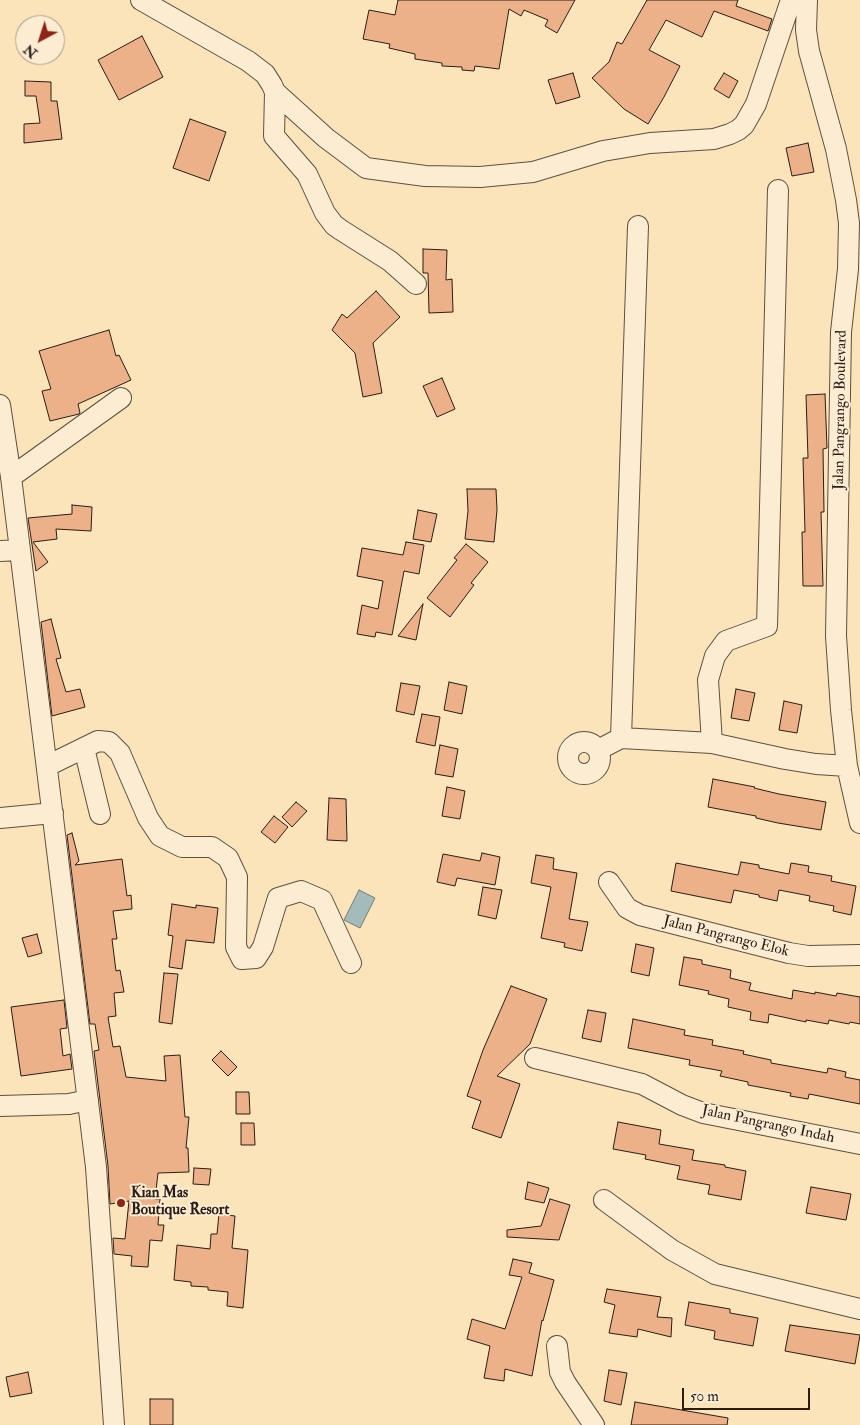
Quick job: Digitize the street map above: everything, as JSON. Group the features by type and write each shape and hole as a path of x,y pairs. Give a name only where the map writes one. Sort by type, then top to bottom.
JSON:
{"street":[{"path":"140,0 254,64 265,74 275,92 274,136 307,174 325,213 341,230 390,261 416,284"},
{"path":"275,92 326,138 366,168 434,176 480,177 533,172 603,151 650,143 714,139 738,130 744,125 756,104 791,0"},
{"name":"Jalan Pangrango Boulevard","path":"807,0 806,30 809,51 836,149 849,223 848,269 841,332 836,636 847,766 860,823"},
{"path":"712,743 708,680 715,656 726,641 767,626 778,190"},
{"path":"622,738 638,226"},
{"path":"12,477 121,398"},
{"path":"0,405 12,477 96,1166 114,1425"},
{"path":"0,550 20,550"},
{"path":"598,750 622,738 712,743 785,760 847,766"},
{"path":"47,766 98,741 109,742 120,753 148,818 160,836 182,847 212,848 228,858 237,877 236,947 242,959 256,958 263,947 278,898 301,891 322,900 351,963"},
{"path":"84,748 100,814"},
{"path":"0,818 52,813"},
{"name":"Jalan Pangrango Elok","path":"609,882 627,908 640,915 789,953 808,956 860,955"},
{"name":"Jalan Pangrango Indah","path":"535,1058 642,1084 682,1105 703,1113 860,1144"},
{"path":"0,1106 69,1104 88,1100"},
{"path":"604,1200 672,1250 715,1274 860,1309"},
{"path":"557,1346 560,1372 594,1425"}],"shaded area":[{"path":"359,890 375,898 360,928 344,920"}],"building":[{"path":"398,0 575,0 557,33 545,26 548,20 524,10 521,16 509,9 499,69 475,66 474,71 462,70 462,67 442,66 442,63 415,59 415,54 389,48 390,44 363,39 369,10 395,15"},
{"path":"647,0 738,0 736,6 772,19 768,31 714,11 702,37 666,20 649,50 680,66 648,124 624,109 592,78 609,62 617,42 622,44"},
{"path":"142,36 163,77 119,100 98,60"},
{"path":"573,73 580,97 556,104 548,80"},
{"path":"724,73 738,81 729,98 714,89"},
{"path":"25,81 51,82 51,101 57,101 62,139 24,143 24,124 40,123 36,96 25,96"},
{"path":"190,119 226,132 209,181 173,168"},
{"path":"808,143 814,172 792,176 786,148"},
{"path":"423,249 447,250 446,280 452,279 453,312 429,313 428,273 423,273"},
{"path":"376,291 400,317 373,343 382,393 363,397 355,353 332,330 342,314 347,318"},
{"path":"109,330 116,356 119,355 131,380 78,404 79,414 50,421 42,391 51,389 39,351"},
{"path":"442,378 455,409 437,417 423,386"},
{"path":"825,394 827,448 823,449 824,512 821,512 823,586 803,586 802,532 805,532 803,458 808,458 806,395"},
{"path":"467,489 496,489 497,510 494,542 465,539 468,511"},
{"path":"72,505 92,507 91,531 56,529 57,539 33,542 48,562 36,571 28,518 72,514"},
{"path":"418,510 437,514 431,542 413,539"},
{"path":"406,542 424,545 419,574 404,571 392,635 376,632 375,637 357,634 362,605 378,609 383,581 357,576 362,548 403,555"},
{"path":"466,544 488,562 471,583 474,585 450,617 427,598 457,560 454,558"},
{"path":"423,604 416,640 398,636"},
{"path":"51,619 61,658 56,659 66,692 80,689 85,707 52,716 41,622"},
{"path":"449,682 467,686 462,714 444,710"},
{"path":"401,683 420,686 414,715 396,711"},
{"path":"736,689 755,693 749,721 731,718"},
{"path":"784,701 802,705 797,733 779,730"},
{"path":"422,714 440,717 435,746 416,742"},
{"path":"440,745 458,749 453,777 435,774"},
{"path":"713,779 755,787 779,794 826,802 821,830 778,823 756,818 756,816 708,807"},
{"path":"447,787 465,791 460,819 442,816"},
{"path":"329,798 346,799 347,841 327,840"},
{"path":"296,802 307,811 292,827 282,817"},
{"path":"274,816 288,827 275,843 261,832"},
{"path":"72,833 79,861 75,865 122,859 127,896 131,895 132,909 113,911 117,939 112,939 116,971 120,970 124,992 114,993 116,1016 108,1017 113,1047 120,1046 126,1077 166,1081 164,1056 180,1055 185,1117 189,1117 186,1148 188,1148 189,1172 158,1173 155,1199 160,1199 158,1225 164,1225 162,1241 150,1240 148,1267 131,1266 132,1256 114,1254 113,1238 125,1239 129,1201 110,1204 108,1166 94,1051 99,1050 95,1024 90,1024 67,835"},
{"path":"482,853 500,857 495,885 457,878 455,886 437,882 443,854 480,861"},
{"path":"536,855 554,858 553,869 577,873 569,919 588,922 582,951 564,947 565,943 541,938 551,887 531,883"},
{"path":"741,862 789,874 791,863 809,866 808,872 832,876 831,881 856,886 851,915 833,911 834,906 809,901 810,896 779,890 777,901 734,890 731,903 671,891 676,863 738,875"},
{"path":"483,887 502,890 496,919 478,915"},
{"path":"172,904 196,908 196,905 218,908 214,943 186,940 182,969 169,967 173,936 168,935"},
{"path":"37,934 42,953 28,957 22,938"},
{"path":"636,944 654,948 649,976 631,972"},
{"path":"684,957 702,960 702,964 731,970 730,978 751,983 749,990 792,999 793,990 815,994 815,992 836,996 837,993 860,997 860,1024 829,1020 828,1024 806,1020 806,1022 769,1014 768,1023 750,1020 751,1012 728,1007 729,999 708,994 709,991 679,985"},
{"path":"164,973 178,974 172,1024 159,1022"},
{"path":"511,986 547,999 530,1044 497,1076 520,1084 501,1138 472,1128 481,1101 467,1096 483,1050"},
{"path":"64,1000 67,1028 60,1029 63,1056 70,1054 72,1069 21,1076 11,1007"},
{"path":"588,1010 606,1013 601,1042 582,1038"},
{"path":"633,1019 685,1030 684,1035 713,1040 712,1045 744,1051 743,1054 771,1060 771,1063 827,1073 828,1068 846,1072 845,1077 860,1080 860,1104 809,1094 808,1099 790,1096 791,1093 748,1085 748,1082 720,1076 722,1071 689,1065 690,1060 628,1048"},
{"path":"221,1051 237,1067 228,1076 212,1060"},
{"path":"236,1092 249,1092 250,1114 236,1114"},
{"path":"618,1122 661,1130 659,1144 694,1150 692,1160 725,1165 725,1167 746,1171 741,1200 708,1194 710,1185 677,1179 680,1166 645,1159 646,1155 613,1149"},
{"path":"241,1123 254,1123 255,1145 241,1145"},
{"path":"194,1168 211,1169 209,1185 193,1184"},
{"path":"528,1182 549,1188 544,1203 525,1199"},
{"path":"811,1187 851,1194 846,1220 806,1213"},
{"path":"550,1199 570,1205 559,1240 507,1237 507,1230 541,1226"},
{"path":"219,1214 235,1216 232,1248 248,1250 243,1308 227,1306 228,1292 208,1290 208,1287 191,1286 191,1282 174,1280 177,1245 210,1249 211,1234 217,1234"},
{"path":"513,1259 532,1263 529,1273 554,1280 542,1320 532,1376 505,1369 504,1381 484,1378 490,1346 467,1339 472,1319 505,1329 522,1277 509,1275"},
{"path":"607,1289 661,1297 657,1317 672,1318 671,1337 638,1329 637,1337 609,1333 615,1305 604,1302"},
{"path":"689,1302 730,1309 730,1313 758,1318 753,1346 714,1339 715,1331 685,1325"},
{"path":"790,1325 860,1335 855,1364 785,1351"},
{"path":"609,1370 627,1373 621,1405 604,1401"},
{"path":"28,1372 32,1393 10,1397 6,1377"},
{"path":"150,1399 173,1399 173,1425 150,1425"},
{"path":"635,1402 728,1418 727,1425 631,1425"}],"place":[{"name":"Kian Mas Boutique Resort","path":"121,1203"}]}
